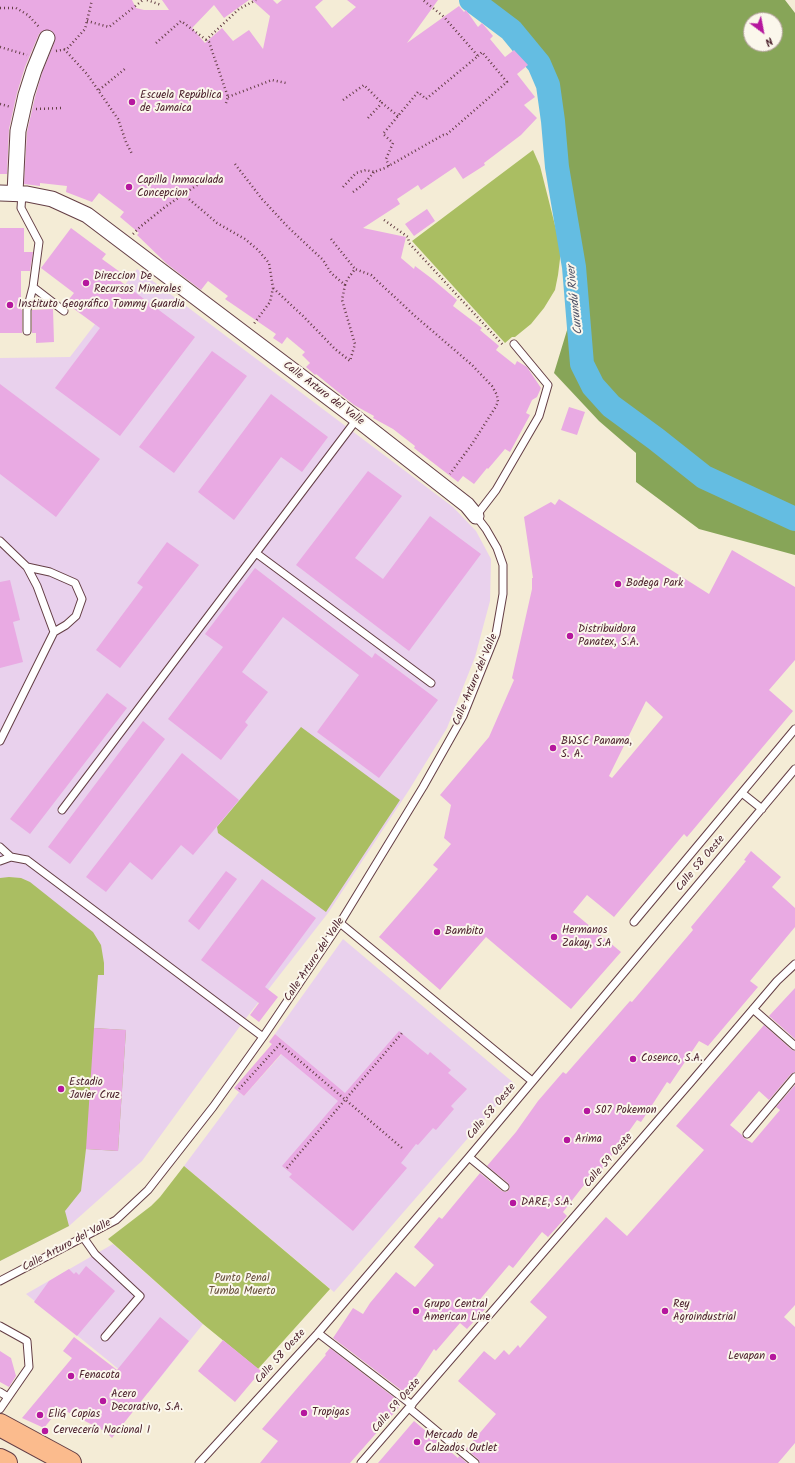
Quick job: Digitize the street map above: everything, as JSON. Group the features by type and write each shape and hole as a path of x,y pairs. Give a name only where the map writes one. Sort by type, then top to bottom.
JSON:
{"main road":[{"path":"0,1425 70,1463"},
{"path":"0,1460 6,1463"}],"street":[{"path":"12,193 18,131 26,95 42,50"},
{"name":"Calle Arturo del Valle","path":"12,193 52,199 87,215 357,419 467,505 476,516"}],"lane":[{"path":"12,193 39,242 33,287 27,310 27,331"},
{"path":"33,287 64,311"},
{"path":"476,516 496,490 539,416 548,385 514,344"},
{"path":"62,810 357,419"},
{"name":"Calle Arturo del Valle","path":"0,1281 116,1220 148,1190 213,1107 340,923 423,787 463,716 496,634 503,594 503,565 497,548 486,529 476,516"},
{"path":"0,541 27,567 37,586 54,632"},
{"path":"256,553 431,683"},
{"path":"0,741 54,632 66,625 76,616 82,599 75,583 50,572 27,567"},
{"path":"634,922 795,729"},
{"name":"Calle 58 Oeste","path":"199,1463 318,1333 469,1157 795,769"},
{"path":"788,777 795,783"},
{"path":"742,793 762,809"},
{"path":"0,847 11,857"},
{"path":"0,861 11,857 27,860 263,1036"},
{"path":"340,923 532,1081"},
{"name":"Calle 59 Oeste","path":"362,1463 691,1082 777,980 795,964"},
{"path":"753,1009 795,1046"},
{"path":"747,1134 795,1077"},
{"path":"469,1157 505,1187"},
{"path":"83,1237 95,1254 140,1296 105,1337"},
{"path":"0,1326 28,1341 29,1367 0,1409"},
{"path":"318,1333 411,1406 474,1463"},
{"path":"0,1392 8,1397"}],"path":[{"path":"0,47 58,51 67,49 85,29 92,0"},
{"path":"87,21 109,27 143,0"},
{"path":"147,0 161,5"},
{"path":"206,40 239,9 256,0"},
{"path":"423,0 444,16 478,56"},
{"path":"0,8 16,8 28,15 42,50"},
{"path":"156,43 181,21 209,42 228,98 226,103"},
{"path":"64,49 87,74 118,118 126,142 132,154"},
{"path":"353,192 364,184 374,172 389,166 443,136 446,136 507,82 482,52 426,99 418,92 383,134 393,144 386,159 389,166"},
{"path":"99,90 126,68"},
{"path":"228,98 272,80 286,83"},
{"path":"343,100 364,85 398,116"},
{"path":"368,118 382,102"},
{"path":"23,109 63,108"},
{"path":"235,164 262,199 288,227 323,260 331,273 345,285"},
{"path":"343,187 356,173 366,170 374,172"},
{"path":"125,244 140,227 183,194 203,181"},
{"path":"183,194 218,223 245,239 258,250 268,263 273,288 270,302 245,334"},
{"path":"384,220 408,237 410,242 505,347 514,344"},
{"path":"331,240 355,269 371,275 415,316 472,365 492,386 497,395 498,402 495,408 472,444 447,478"},
{"path":"273,288 335,349 350,360 355,344 342,300 347,280 355,269"},
{"path":"287,1168 344,1099 402,1033"},
{"path":"237,1092 280,1044 402,1148"}],"shaded area":[{"path":"137,269 453,507 476,531 491,559 490,601 475,657 447,728 409,790 328,913 243,1022 142,1161 69,1226 0,1261 0,358 70,357"},
{"path":"343,939 515,1084 334,1292 184,1166 239,1092 244,1096 289,1046 275,1034"},
{"path":"113,1244 203,1324 148,1393 26,1294"}],"green space":[{"path":"462,0 785,0 795,13 795,555 699,529 636,482 636,453 599,421 554,373 568,327 566,261 544,124 540,85 535,66 513,41 487,18"},
{"path":"533,150 540,166 560,245 558,275 555,290 544,308 531,324 505,343 412,241"},
{"path":"301,727 400,800 326,912 218,833 217,827"},
{"name":"Estadio Javier Cruz","path":"0,878 21,878 30,882 93,932 101,945 104,963 104,975 98,975 94,1028 126,1030 118,1151 86,1149 81,1191 65,1211 69,1226 0,1261"},
{"name":"Punto Penal Tumba Muerto","path":"184,1166 330,1289 258,1369 203,1324 108,1239 151,1206 160,1197"}],"building":[{"path":"0,0 132,0 136,8 144,10 169,10 162,0 249,0 224,18 214,5 192,28 205,43 222,28 233,41 249,30 263,49 270,16 252,0 273,0 277,4 282,0 323,0 315,7 332,28 356,7 347,0 438,0 407,43 459,6 464,12 466,10 478,27 482,23 493,36 490,39 505,57 514,50 528,65 517,74 535,97 524,105 537,118 521,135 484,163 485,165 463,179 455,167 421,190 418,185 397,199 400,204 363,228 406,237 401,258 414,269 415,266 431,278 457,300 453,306 482,328 480,330 499,346 496,350 515,365 517,361 527,367 541,388 537,397 532,400 526,413 530,415 510,452 505,449 474,484 463,476 458,482 414,448 415,446 393,429 354,405 316,374 315,375 306,367 310,363 302,355 305,352 287,337 282,344 273,338 276,334 225,299 228,296 208,281 201,290 167,264 137,235 139,233 120,217 124,212 99,193 92,202 66,192 67,186 40,183 40,186 24,184 27,132 42,73 55,41 54,33 50,30 42,31 39,34 25,67 17,93 9,129 7,174 0,174"},
{"path":"427,209 435,221 414,236 405,224"},
{"name":"Instituto Geográfico Tommy Guardia","path":"0,228 24,228 24,252 33,252 30,271 21,271 22,333 0,333"},
{"path":"71,228 106,254 102,259 120,272 116,278 195,337 120,436 55,388 100,328 66,303 74,293 41,268"},
{"path":"53,309 54,342 36,343 36,333 32,333 32,310"},
{"path":"212,351 247,376 174,473 139,447"},
{"path":"0,384 100,459 56,517 0,474"},
{"path":"271,394 328,437 302,472 281,457 234,520 198,492"},
{"path":"569,407 585,412 577,435 561,430"},
{"path":"368,471 402,496 355,558 383,579 430,516 481,554 409,651 296,565"},
{"path":"559,499 709,594 732,550 795,587 795,660 769,690 793,711 687,837 684,834 614,917 587,895 573,912 621,952 571,1009 486,937 440,990 379,937 438,869 433,865 451,844 444,838 451,805 440,795 489,737 514,680 512,678 532,589 533,578 524,517 551,502 555,505","holes":["646,701 663,717 612,778 609,776"]},
{"path":"167,542 199,565 120,668 96,650 143,587 137,583"},
{"path":"255,568 372,658 375,653 438,700 379,778 317,732 359,675 283,617 242,672 268,692 245,722 248,725 221,760 168,719 223,647 205,634"},
{"path":"10,580 20,620 13,622 23,662 0,668 0,582"},
{"path":"107,693 127,708 30,834 10,819"},
{"path":"143,721 165,739 70,864 48,847"},
{"path":"182,753 239,800 193,855 181,845 152,880 130,862 106,892 86,877"},
{"path":"751,851 781,877 772,887 795,908 795,927 750,981 758,987 708,1046 699,1041 670,1084 667,1082 641,1122 637,1120 595,1179 591,1176 563,1212 567,1216 548,1237 542,1232 513,1268 509,1265 477,1303 485,1309 467,1329 460,1323 436,1351 434,1349 405,1393 333,1338 353,1308 363,1314 370,1303 396,1272 415,1287 434,1265 414,1247 439,1217 442,1219 480,1173 502,1191 506,1192 509,1190 510,1187 508,1183 487,1166 516,1132 538,1101 563,1072 566,1074 630,1001 632,1002 693,930 691,927 746,861 744,860"},
{"path":"226,871 237,879 199,930 188,921"},
{"path":"262,879 316,918 265,987 278,997 259,1022 250,1015 259,1003 201,960"},
{"path":"795,988 795,1039 769,1016"},
{"path":"764,1025 795,1051 795,1072 791,1074 769,1100 759,1091 730,1125 752,1143 780,1110 776,1107 795,1085 795,1305 784,1317 795,1327 795,1443 778,1463 480,1463 478,1459 466,1449 496,1414 458,1381 484,1351 495,1360 504,1350 509,1355 518,1345 520,1348 547,1317 530,1302 606,1217 627,1236 704,1150 676,1126"},
{"path":"94,1028 126,1030 118,1151 86,1149"},
{"path":"399,1031 428,1055 430,1052 451,1070 448,1073 467,1089 451,1106 454,1109 436,1130 433,1128 418,1145 416,1144 401,1163 407,1168 353,1231 289,1177 292,1174 282,1166 338,1101 281,1054 244,1096 234,1088 272,1044 269,1042 275,1034 345,1093"},
{"path":"86,1266 115,1291 77,1336 34,1302 49,1281 69,1269 74,1274 76,1272 79,1275"},
{"path":"160,1317 189,1341 112,1438 106,1432 60,1408 44,1428 22,1418 72,1358 63,1351 74,1337 117,1370"},
{"path":"223,1340 261,1371 235,1402 198,1371"},
{"path":"330,1348 400,1402 399,1403 401,1405 350,1463 260,1463 278,1441 262,1429 326,1355 325,1354"},
{"path":"0,1351 11,1358 16,1376 9,1387 0,1382"},
{"name":"Mercado de Calzados Outlet","path":"414,1421 458,1458 459,1456 467,1463 378,1463"}],"waterway":[{"name":"Curundú River","path":"471,0 511,30 539,64 548,85 557,167 574,267 582,364 593,386 611,406 704,477 795,519"}],"place":[{"name":"Escuela República de Jamaica","path":"132,102"},
{"name":"Capilla Inmaculada Concepcion","path":"129,187"},
{"name":"Direccion De Recursos Minerales","path":"86,283"},
{"name":"Instituto Geográfico Tommy Guardia","path":"10,305"},
{"name":"Bodega Park","path":"618,584"},
{"name":"Distribuidora Panatex, S.A.","path":"570,636"},
{"name":"BWSC Panama, S. A.","path":"553,748"},
{"name":"Bambito","path":"437,932"},
{"name":"Hermanos Zakay, S.A","path":"554,937"},
{"name":"Cosenco, S.A.","path":"633,1059"},
{"name":"Estadio Javier Cruz","path":"61,1089"},
{"name":"507 Pokemon","path":"587,1111"},
{"name":"Arima","path":"567,1140"},
{"name":"DARE, S.A.","path":"513,1203"},
{"name":"Grupo Central American Line","path":"416,1311"},
{"name":"Rey Agroindustrial","path":"665,1311"},
{"name":"Levapan","path":"773,1357"},
{"name":"Fenacota","path":"71,1376"},
{"name":"Acero Decorativo, S.A.","path":"103,1401"},
{"name":"Tropigas","path":"304,1413"},
{"name":"EliG Copias","path":"40,1415"},
{"name":"Cervecería Nacional I","path":"45,1431"},
{"name":"Mercado de Calzados Outlet","path":"417,1442"}]}
